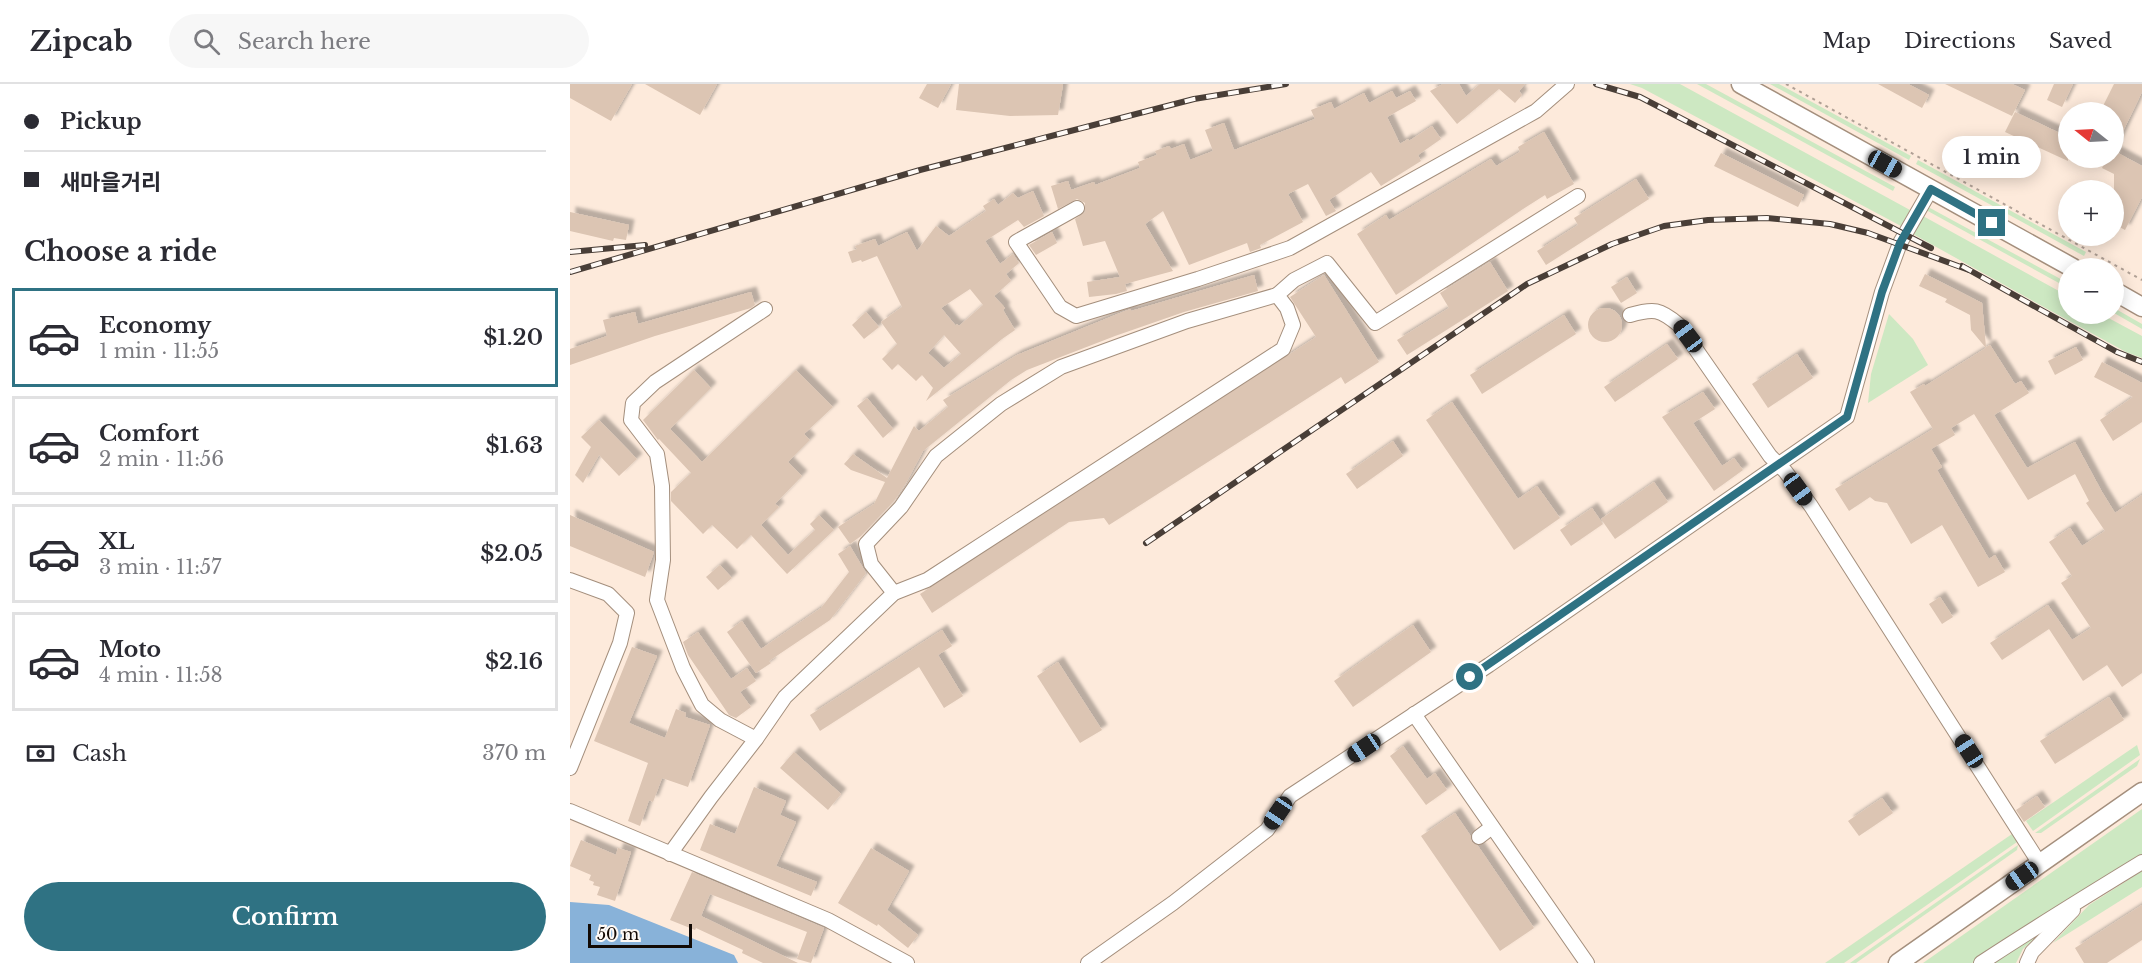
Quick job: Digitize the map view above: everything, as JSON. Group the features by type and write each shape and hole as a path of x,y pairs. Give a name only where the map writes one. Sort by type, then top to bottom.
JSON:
{"main road":[{"path":"1741,84 2058,260"},
{"path":"2124,297 2142,307"},
{"path":"1898,963 2142,792"}],"street":[{"path":"1077,208 1016,242 1060,307 1076,316 1290,248 1536,111 1567,84"},
{"path":"1088,963 1173,903 1267,830 1290,796 1779,466 1847,417 1882,292 1900,243 1931,189"},
{"path":"894,593 872,564 866,544 901,507 936,456 1002,404 1061,367 1187,321 1277,295 1294,280 1327,263 1375,322 1578,196"},
{"path":"670,854 785,697 894,593 927,580 1283,349 1293,325 1287,308 1277,295"},
{"path":"756,739 720,720 702,705 682,668 657,600 663,560 660,502 662,486 657,454 631,420 633,403 655,382 765,309"},
{"path":"1630,315 1651,309 1665,314 1679,325 1770,456 1810,506 2040,864"},
{"path":"570,580 608,594 627,613 620,643 570,768"},
{"path":"1414,714 1447,772 1492,827 1587,963"},
{"path":"570,811 828,920 907,963"},
{"path":"1479,837 1492,827"},
{"path":"1981,963 2047,919 2142,862"},
{"path":"2027,963 2032,952 2083,899"}],"path":[{"path":"1786,84 2142,280"}],"green space":[{"path":"1630,84 1680,84 1910,210 1901,226 1642,88"},
{"path":"1697,84 1706,84 1895,187 1893,191"},
{"path":"1770,84 1779,84 1911,156 1909,160"},
{"path":"1918,160 2058,237 2058,242 1916,164"},
{"path":"1930,208 2058,278 2058,283 1926,210"},
{"path":"1923,216 2058,290 2058,315 2051,311 1913,234"},
{"path":"2066,246 2075,246 2086,252 2084,256"},
{"path":"1889,314 1913,339 1928,365 1868,403 1871,374"},
{"path":"2124,314 2142,324 2142,329 2124,319"},
{"path":"2075,324 2120,324 2142,336 2142,358 2126,352"},
{"path":"2137,745 2140,755 2033,831 2026,821"},
{"path":"2140,759 2137,766 2041,833 2035,833"},
{"path":"2142,809 2142,858 1972,963 1923,963"},
{"path":"2012,834 2017,842 1844,963 1825,963"},
{"path":"2018,845 2017,850 1856,963 1850,963"},
{"path":"2142,871 2142,887 2053,943 2089,905"},
{"path":"2056,918 2023,949 2016,963 1989,963"}],"water":[{"path":"570,902 609,905 734,955 738,963 570,963"}],"building":[{"path":"570,84 632,84 611,121 570,98"},
{"path":"645,84 717,84 700,115"},
{"path":"927,84 951,84 938,108 919,98"},
{"path":"959,84 1063,84 1058,115 1010,116 956,110"},
{"path":"1443,84 1459,84 1466,96 1480,84 1525,84 1519,91 1522,95 1515,103 1499,89 1457,124 1430,91"},
{"path":"1878,84 1908,84 1929,95 1922,108"},
{"path":"1945,84 2012,84 2025,90 2012,116"},
{"path":"2054,84 2073,84 2064,102 2058,102 2058,105 2047,100"},
{"path":"2114,84 2142,84 2142,92 2124,129 2124,102 2105,102"},
{"path":"1392,91 1396,98 1410,91 1416,101 1387,117 1400,144 1432,126 1441,139 1418,155 1421,161 1381,186 1371,172 1329,200 1336,211 1326,216 1308,184 1288,194 1303,222 1260,245 1261,248 1250,252 1247,243 1189,265 1163,211 1145,224 1173,271 1125,284 1127,291 1089,297 1087,282 1120,277 1105,241 1083,246 1075,219 1085,212 1085,203 1077,199 1058,209 1051,186 1068,181 1071,190 1094,182 1095,185 1140,168 1138,162 1157,155 1155,151 1169,146 1171,149 1184,144 1190,160 1213,151 1205,130 1224,123 1234,150 1315,119 1311,110 1331,102 1334,109 1364,93 1369,103"},
{"path":"2015,112 2058,132 2058,156 2005,132"},
{"path":"1544,132 1574,184 1547,199 1545,195 1396,295 1357,234 1386,215 1389,220 1491,159 1496,166 1520,152 1518,147"},
{"path":"1721,153 1804,195 1798,207 1714,166"},
{"path":"2124,156 2142,166 2142,197 2125,230 2124,180 2114,180 2114,174 2102,168 2124,168"},
{"path":"1636,179 1649,199 1546,265 1537,251 1578,225 1574,218"},
{"path":"1033,191 1044,216 1024,227 1018,220 985,241 1000,264 1013,254 1019,263 1006,274 1011,281 994,296 1005,308 1003,310 1015,330 926,401 933,388 922,375 916,381 898,364 892,370 882,359 897,344 881,322 902,307 877,256 852,263 848,252 857,249 855,246 875,239 878,246 907,232 917,251 936,226 949,236 986,211 983,206 994,199 998,205 1013,193 1018,198","holes":["970,289 983,305 959,326 957,324 956,326 941,308","944,335 961,354 944,368 928,353"]},
{"path":"570,212 629,225 626,240 614,238 613,241 570,231"},
{"path":"1052,232 1057,243 1036,255 1029,245"},
{"path":"1490,262 1508,291 1407,355 1397,340 1449,308 1440,293"},
{"path":"1925,274 1982,303 1986,347 1990,345 2015,384 2021,381 2029,393 1994,415 2027,468 2075,442 2115,513 2142,495 2142,673 2122,687 2107,665 2083,681 2049,629 2002,660 1990,643 2048,605 2072,640 2091,628 2061,583 2072,576 2049,542 2070,528 2082,546 2105,531 2086,503 2089,501 2075,474 2028,500 1974,414 1951,428 1955,435 1931,449 1942,467 1937,470 1989,559 1995,555 2005,572 1978,587 1942,525 1911,544 1887,503 1875,501 1870,497 1849,511 1835,489 1933,429 1910,392 1924,384 1925,386 1986,348 1971,330 1970,315 1945,302 1947,299 1919,286"},
{"path":"1254,275 1258,291 1184,312 1027,370 1011,380 923,451 894,501 861,536 850,544 838,527 874,504 885,482 851,470 844,464 853,454 887,478 914,426 919,431 948,407 943,400 1017,355 1125,311"},
{"path":"1324,275 1379,362 1345,384 1341,377 1109,525 1104,518 1069,522 932,613 920,594 1316,337 1290,297"},
{"path":"1627,277 1637,293 1621,303 1611,287"},
{"path":"751,292 755,305 751,308 655,336 570,365 570,349 607,336 603,320 635,312 638,324"},
{"path":"1605,308 1617,313 1622,325 1617,337 1605,342 1593,337 1588,325 1593,313"},
{"path":"866,312 879,327 864,339 852,325"},
{"path":"1564,315 1576,334 1482,394 1470,375"},
{"path":"1667,344 1678,359 1615,402 1604,387"},
{"path":"2076,347 2083,360 2055,375 2048,361"},
{"path":"1797,354 1813,378 1768,408 1752,384"},
{"path":"2102,362 2142,383 2142,422 2113,441 2100,420 2133,397 2094,377"},
{"path":"694,370 711,388 670,429 702,462 796,370 833,407 804,434 810,440 788,462 802,476 775,504 779,507 761,525 788,555 815,530 810,524 819,515 834,530 787,574 751,535 737,549 712,525 703,534 671,501 671,492 691,473 658,440 643,420"},
{"path":"1703,392 1715,409 1693,423 1722,466 1734,458 1743,470 1714,491 1662,417"},
{"path":"867,398 893,429 883,438 857,406"},
{"path":"1452,402 1518,499 1537,486 1560,518 1514,550 1426,420"},
{"path":"599,420 637,459 619,476 599,455 583,483 575,475 591,447 581,437"},
{"path":"1393,441 1403,456 1357,489 1346,474"},
{"path":"1654,482 1668,502 1615,539 1601,519"},
{"path":"1592,508 1603,524 1571,546 1560,530"},
{"path":"570,515 654,552 645,577 570,546"},
{"path":"850,546 866,573 830,620 769,661 771,663 756,673 727,632 742,621 761,649 821,608 849,572 838,554"},
{"path":"720,565 732,578 718,590 706,577"},
{"path":"1940,597 1953,617 1942,624 1929,604"},
{"path":"1413,625 1431,652 1353,707 1334,681"},
{"path":"942,630 952,646 938,655 963,696 944,708 919,667 820,731 810,715"},
{"path":"698,632 731,679 747,668 756,681 740,692 751,707 736,718 729,715 688,655 683,642"},
{"path":"632,647 657,656 629,723 665,738 676,709 686,713 685,717 710,725 688,787 662,778 653,802 649,800 640,826 628,821 648,763 594,741"},
{"path":"1058,662 1102,730 1080,743 1037,676"},
{"path":"2109,697 2124,720 2055,764 2040,741"},
{"path":"1403,746 1427,779 1435,773 1447,790 1426,805 1390,756"},
{"path":"794,752 841,794 828,810 780,768"},
{"path":"754,787 786,801 780,815 796,822 776,866 817,882 811,896 700,850 710,824 735,834"},
{"path":"2037,796 2045,807 2024,822 2016,810"},
{"path":"1882,798 1893,813 1859,836 1848,821"},
{"path":"1455,813 1470,835 1472,842 1478,846 1534,928 1500,951 1421,836"},
{"path":"581,840 616,855 618,848 631,852 615,901 597,895 600,887 593,885 594,882 589,880 591,875 570,866"},
{"path":"871,848 909,871 887,910 918,935 908,948 878,924 877,926 838,903"},
{"path":"692,872 824,928 811,963 797,959 807,932 710,894 701,916 798,963 763,963 742,953 743,950 696,928 695,930 670,920"},
{"path":"2142,905 2142,940 2107,963 2084,963 2075,948"}],"railway":[{"path":"570,272 920,170 1194,99 1286,84"},
{"path":"1596,84 1640,97 1931,248"},
{"path":"1146,543 1527,284 1612,244 1664,226 1708,220 1767,218 1830,224 1868,233 1969,270"},
{"path":"570,252 645,245"},
{"path":"1962,266 2117,352 2142,362"}],"route":[{"path":"1470,677 1847,417 1882,292 1900,243 1931,189 1992,223"}]}
